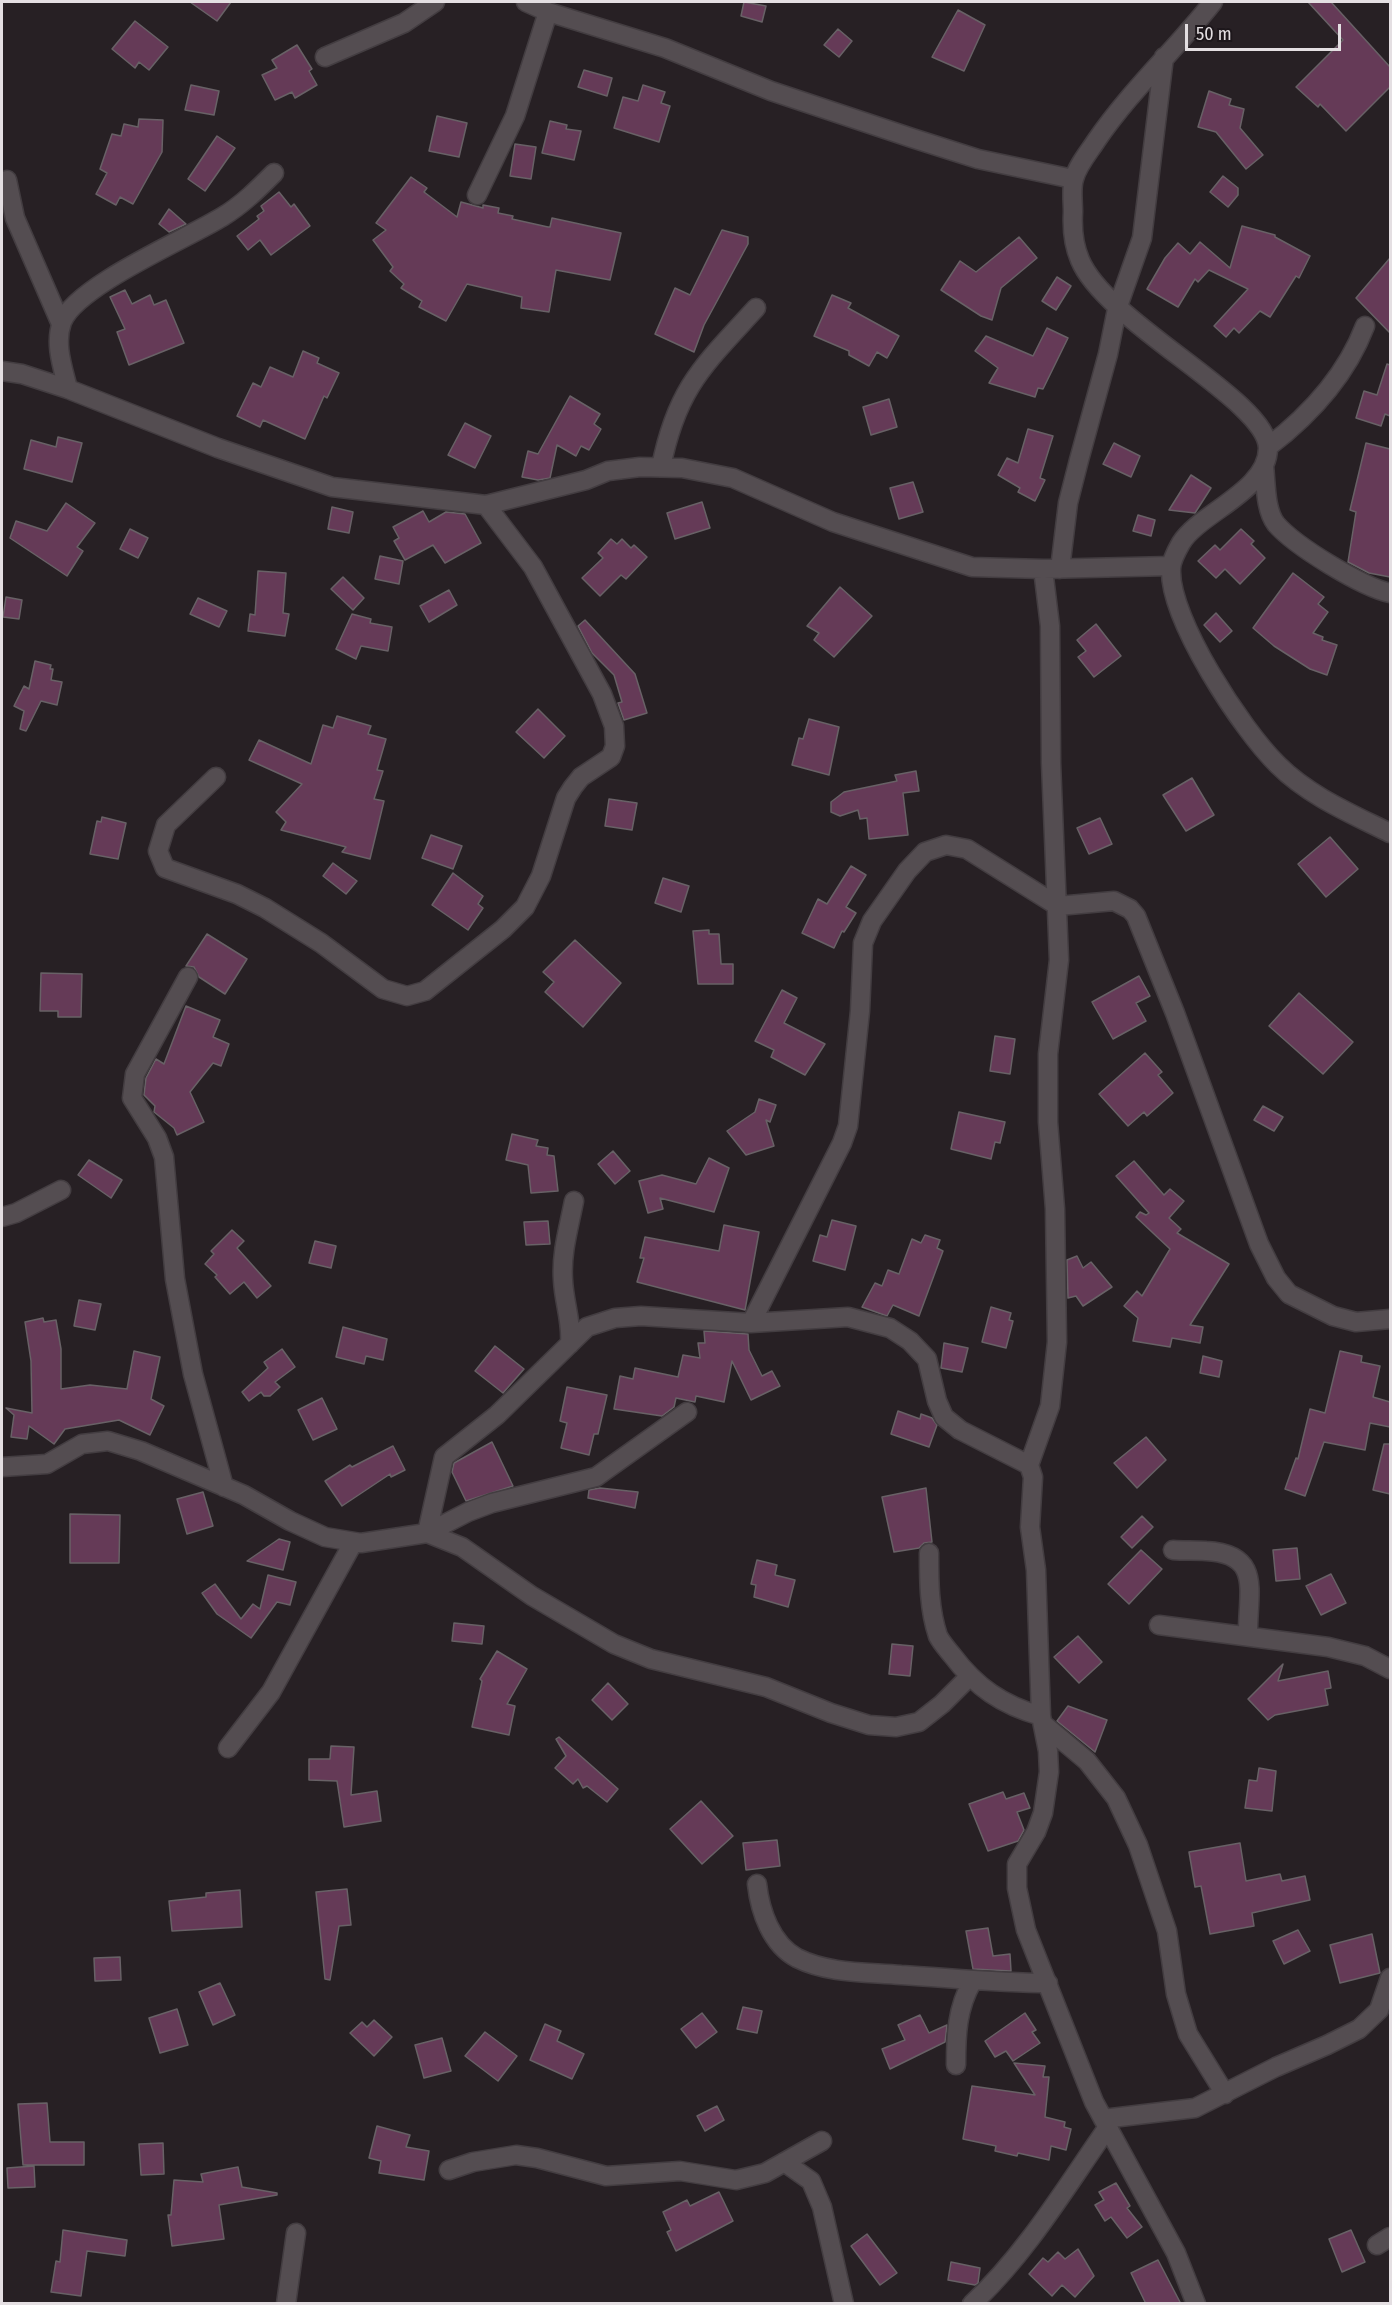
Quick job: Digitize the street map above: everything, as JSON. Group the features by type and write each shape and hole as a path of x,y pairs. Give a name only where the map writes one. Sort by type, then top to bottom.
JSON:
{"street":[{"path":"325,57 404,23 435,2"},
{"path":"526,2 548,12 665,48 771,91 967,156 1073,179"},
{"path":"1213,2 1114,116 1073,179 1072,237 1080,263 1118,309 1236,401 1258,423 1268,447 1264,466 1269,510 1276,524 1316,556 1390,593"},
{"path":"477,195 515,116 548,12"},
{"path":"1164,57 1143,237 1118,309 1051,569 1051,763 1059,960 1048,1054 1048,1122 1055,1209 1057,1342 1050,1406 1029,1465 1033,1477 1030,1527 1038,1591 1042,1720 1049,1772 1043,1812 1036,1832 1017,1864 1017,1888 1026,1930 1106,2123 1176,2253 1196,2304"},
{"path":"61,324 82,297 224,216 247,201 274,173"},
{"path":"7,180 15,218 61,324 59,350 68,389"},
{"path":"661,467 672,418 684,393 698,371 756,308"},
{"path":"1268,447 1299,423 1336,381 1358,345 1365,326"},
{"path":"2,371 22,374 68,389 218,448 332,487 486,505 575,483 608,471 661,467 711,472 733,478 833,522 972,567 1051,569 1171,567"},
{"path":"1264,466 1233,502 1195,529 1182,542 1171,567 1179,608 1214,678 1277,765 1311,791 1390,834"},
{"path":"216,777 166,825 158,852 162,864 169,871 218,887 265,908 321,943 382,989 407,996 425,991 517,917 541,876 566,798 581,777 612,757 615,738 611,717 602,694 533,567 486,505"},
{"path":"750,1323 842,1143 852,1107 863,943 872,921 907,871 925,852 946,845 967,849 1058,906 1114,901 1130,909 1136,916 1175,1013 1259,1244 1276,1278 1289,1294 1333,1316 1356,1322 1390,1319"},
{"path":"188,977 135,1074 131,1094 137,1109 157,1138 164,1157 177,1289 193,1374 224,1487"},
{"path":"2,1217 16,1213 61,1190"},
{"path":"570,1344 572,1325 566,1305 563,1263 574,1201"},
{"path":"427,1533 444,1457 497,1415 587,1327 615,1318 641,1316 750,1323 848,1317 890,1328 910,1341 927,1359 937,1401 944,1417 960,1430 1029,1465"},
{"path":"2,1467 47,1464 82,1444 108,1441 141,1451 224,1487 325,1537 353,1543 427,1533 468,1512 492,1503 596,1477 687,1412"},
{"path":"427,1533 462,1547 532,1596 614,1644 651,1659 766,1688 869,1725 896,1727 919,1722 942,1704 969,1677"},
{"path":"228,1748 271,1692 308,1629 353,1543"},
{"path":"1173,1550 1207,1551 1233,1556 1242,1562 1248,1572 1249,1584 1248,1636"},
{"path":"929,1553 930,1598 939,1638 969,1677 1000,1701 1042,1720 1087,1761 1116,1798 1138,1845 1167,1931 1176,1994 1188,2034 1225,2094"},
{"path":"1159,1625 1248,1636 1356,1654 1390,1669"},
{"path":"757,1884 760,1909 778,1942 796,1957 821,1967 972,1982 1048,1983"},
{"path":"972,2304 991,2286 1053,2206 1106,2123 1195,2109 1276,2067 1359,2029 1379,2010 1390,1978"},
{"path":"956,2065 957,2024 964,1996 972,1982"},
{"path":"1384,1996 1390,2016"},
{"path":"449,2170 482,2160 516,2155 537,2158 606,2176 680,2171 736,2180 753,2178 822,2140"},
{"path":"784,2162 811,2181 822,2207 844,2304"},
{"path":"286,2304 296,2232"}],"building":[{"path":"190,2 231,2 217,21"},
{"path":"744,2 766,6 762,22 741,16"},
{"path":"1308,2 1331,2 1390,67 1390,87 1346,131 1320,104 1318,107 1296,87 1343,40"},
{"path":"958,10 985,25 964,71 932,57"},
{"path":"135,21 168,47 149,70 139,62 135,68 112,49"},
{"path":"838,29 852,41 839,57 824,45"},
{"path":"297,45 312,69 309,71 317,85 295,98 292,92 275,100 262,75 277,68 272,60"},
{"path":"584,70 612,78 607,96 578,87"},
{"path":"191,85 219,91 214,115 185,110"},
{"path":"643,85 665,92 661,103 670,106 659,142 614,128 623,97 638,101"},
{"path":"1209,91 1231,99 1229,105 1244,109 1240,128 1263,155 1246,169 1216,132 1198,127"},
{"path":"437,116 467,123 459,157 429,151"},
{"path":"139,119 163,120 162,152 133,204 120,197 116,205 96,194 107,173 100,169 112,134 121,136 124,124 138,127"},
{"path":"550,121 567,125 566,129 581,131 574,160 542,153"},
{"path":"217,136 235,148 205,191 188,179"},
{"path":"515,144 536,147 531,179 510,176"},
{"path":"1223,176 1238,188 1238,195 1228,207 1210,192"},
{"path":"411,177 427,188 424,192 457,217 461,202 483,208 483,205 499,208 498,213 513,216 512,219 548,227 550,227 552,218 621,233 610,280 556,270 549,312 521,308 522,297 467,284 446,321 419,307 422,301 401,288 404,284 390,271 393,267 373,240 386,230 376,223"},
{"path":"279,192 291,207 294,204 310,226 271,255 260,240 248,250 237,236 259,219 257,216 264,211 261,206"},
{"path":"169,209 186,224 169,232 159,224"},
{"path":"1242,226 1275,235 1310,256 1299,278 1296,276 1270,317 1260,311 1239,333 1234,328 1226,337 1214,326 1248,289 1209,270 1198,282 1195,279 1178,307 1147,289 1165,258 1178,243 1190,254 1200,242 1230,268"},
{"path":"722,230 748,237 748,244 704,325 694,352 655,334 675,288 690,295"},
{"path":"1019,237 1037,258 1001,288 992,320 981,316 941,290 960,261 976,272"},
{"path":"1390,258 1390,333 1356,298"},
{"path":"1057,277 1071,286 1056,310 1042,301"},
{"path":"125,290 132,304 150,295 154,305 166,300 184,343 129,365 117,332 125,329 110,297"},
{"path":"832,295 851,303 848,308 899,336 887,358 877,352 869,366 849,355 849,351 814,336"},
{"path":"1047,328 1068,338 1043,389 1038,388 1035,397 989,383 998,368 975,351 986,336 1033,356"},
{"path":"303,351 319,358 317,363 339,373 327,398 324,396 305,439 263,420 260,427 237,416 253,383 261,387 270,367 293,377"},
{"path":"1387,364 1390,365 1390,416 1385,414 1381,426 1356,418 1364,391 1377,395"},
{"path":"570,396 600,414 594,424 601,429 589,450 581,446 576,456 557,445 550,478 538,480 522,477 528,451 538,454"},
{"path":"889,399 897,427 871,435 863,407"},
{"path":"465,423 491,436 475,468 448,455"},
{"path":"1028,429 1053,436 1040,478 1045,480 1035,501 1018,492 1020,488 998,475 1007,458 1018,463"},
{"path":"58,437 82,443 72,482 24,469 31,440 56,447"},
{"path":"1114,443 1140,456 1131,477 1103,464"},
{"path":"1366,443 1390,449 1390,577 1369,573 1348,562 1356,512 1350,510"},
{"path":"1191,475 1211,488 1195,513 1169,510"},
{"path":"913,482 923,512 899,519 890,488"},
{"path":"702,502 710,528 675,539 667,513"},
{"path":"66,503 95,523 77,547 83,551 67,576 10,538 16,521 47,531"},
{"path":"332,507 353,512 349,533 328,529"},
{"path":"423,511 429,522 446,512 465,514 481,543 445,563 433,545 405,560 394,541 399,538 393,527"},
{"path":"1138,515 1155,520 1151,536 1133,531"},
{"path":"130,529 148,538 138,558 120,549"},
{"path":"1241,529 1254,541 1251,544 1265,558 1240,584 1225,569 1216,578 1198,561 1215,545 1220,550"},
{"path":"611,539 617,544 622,539 631,548 634,545 647,557 626,579 621,575 600,596 582,578 603,558 598,553"},
{"path":"380,556 403,561 399,584 375,579"},
{"path":"258,571 286,573 283,613 289,614 285,636 248,631 250,614 255,615"},
{"path":"1293,573 1324,597 1318,604 1328,612 1313,633 1323,637 1322,640 1337,645 1327,675 1310,669 1274,646 1253,628"},
{"path":"343,577 364,598 353,610 331,589"},
{"path":"840,587 872,616 834,657 814,640 819,633 807,626"},
{"path":"449,590 457,605 429,622 420,606"},
{"path":"6,597 22,600 19,619 3,617"},
{"path":"198,598 227,611 219,627 190,614"},
{"path":"1216,613 1232,631 1220,642 1204,625"},
{"path":"352,614 371,619 370,623 392,627 388,651 361,646 356,659 336,649"},
{"path":"585,620 635,674 647,713 624,720 618,703 622,702 614,675 592,653 578,626"},
{"path":"1096,624 1121,656 1094,677 1078,657 1086,651 1077,640"},
{"path":"35,661 51,665 50,669 53,669 51,680 62,682 57,705 41,701 26,731 20,729 24,711 14,706 24,686 29,689"},
{"path":"538,709 565,736 544,758 516,732"},
{"path":"337,716 371,726 368,734 386,739 377,770 383,771 374,799 384,801 370,859 342,852 346,847 281,830 286,822 276,812 302,784 249,760 259,740 311,764 323,725 333,728"},
{"path":"809,719 839,727 829,775 792,765 799,738 803,739"},
{"path":"916,771 919,791 903,793 908,835 869,839 867,818 860,819 858,810 840,816 831,812 831,802 844,792 897,781 895,775"},
{"path":"1192,778 1214,815 1186,831 1163,795"},
{"path":"609,799 637,803 632,830 605,826"},
{"path":"102,817 126,823 118,859 90,854 97,821 101,822"},
{"path":"1100,818 1112,844 1089,854 1077,828"},
{"path":"431,835 462,846 453,869 422,858"},
{"path":"1330,837 1358,869 1326,897 1298,864"},
{"path":"333,863 357,881 346,894 323,876"},
{"path":"851,866 866,875 846,907 856,913 844,932 842,931 834,948 802,933 818,899 827,904"},
{"path":"453,873 483,896 478,904 483,908 468,930 432,905"},
{"path":"663,878 689,886 681,912 655,903"},
{"path":"709,930 709,934 719,934 721,964 733,964 733,984 698,984 693,931"},
{"path":"207,934 247,959 225,994 199,977 194,967 186,966"},
{"path":"575,940 621,983 583,1027 545,992 554,982 543,972"},
{"path":"41,973 82,974 81,1017 58,1017 58,1011 40,1011"},
{"path":"1139,976 1150,996 1136,1003 1146,1021 1113,1039 1092,1002"},
{"path":"782,990 797,998 784,1023 825,1044 805,1075 771,1057 774,1050 755,1041"},
{"path":"1299,993 1353,1042 1323,1074 1269,1026"},
{"path":"186,1006 220,1020 213,1037 229,1044 221,1066 213,1063 190,1092 204,1122 177,1135 174,1128 154,1112 155,1106 144,1095 146,1078 156,1059 164,1064"},
{"path":"995,1036 1015,1039 1010,1074 990,1071"},
{"path":"1145,1053 1162,1072 1158,1075 1173,1093 1147,1116 1144,1112 1128,1126 1099,1094"},
{"path":"759,1099 776,1105 770,1122 766,1120 774,1146 746,1155 727,1131 755,1112"},
{"path":"1263,1106 1283,1117 1274,1131 1254,1120"},
{"path":"959,1112 1005,1122 1000,1143 995,1142 991,1159 951,1149"},
{"path":"512,1134 538,1140 536,1146 548,1148 547,1155 554,1156 558,1191 531,1193 528,1165 506,1160"},
{"path":"613,1151 630,1171 615,1184 598,1164"},
{"path":"709,1158 729,1168 714,1212 660,1198 663,1209 648,1213 639,1181 662,1175 696,1184"},
{"path":"89,1160 122,1180 111,1198 78,1175"},
{"path":"1134,1161 1164,1195 1170,1189 1184,1201 1169,1218 1181,1229 1177,1233 1229,1264 1190,1325 1203,1327 1200,1343 1172,1338 1170,1347 1133,1341 1138,1318 1124,1306 1137,1291 1142,1296 1170,1249 1136,1217 1140,1212 1146,1215 1149,1213 1116,1176"},
{"path":"832,1220 856,1226 845,1270 813,1261 820,1235 827,1237"},
{"path":"548,1221 550,1244 526,1245 524,1222"},
{"path":"724,1225 759,1232 745,1310 637,1282 644,1258 640,1258 645,1237 719,1251"},
{"path":"232,1230 244,1241 237,1248 271,1286 257,1298 244,1282 230,1294 215,1277 217,1275 205,1264 214,1254 211,1251"},
{"path":"925,1235 940,1240 937,1248 943,1251 919,1316 893,1305 887,1316 862,1307 875,1283 882,1286 888,1270 899,1274 912,1239 921,1243"},
{"path":"315,1241 336,1246 331,1268 309,1263"},
{"path":"1077,1256 1083,1268 1091,1262 1112,1287 1083,1306 1076,1296 1068,1298 1067,1260"},
{"path":"79,1300 101,1304 95,1330 74,1326"},
{"path":"991,1307 1011,1313 1009,1320 1013,1321 1006,1348 982,1342"},
{"path":"43,1318 44,1322 56,1320 61,1349 61,1389 90,1385 127,1389 134,1351 160,1357 151,1399 164,1406 150,1435 119,1420 65,1429 54,1444 29,1426 27,1439 11,1437 14,1415 6,1408 32,1413 31,1361 25,1322"},
{"path":"343,1327 387,1339 383,1360 366,1356 364,1364 336,1357"},
{"path":"704,1331 748,1334 749,1350 762,1376 772,1371 780,1386 751,1400 732,1361 724,1402 696,1396 695,1402 676,1398 674,1407 662,1416 614,1409 620,1376 633,1379 635,1368 678,1377 683,1355 700,1358 698,1343 705,1343"},
{"path":"944,1343 968,1348 962,1372 941,1368"},
{"path":"495,1346 524,1369 503,1393 475,1371"},
{"path":"282,1349 295,1367 275,1382 280,1387 270,1396 264,1396 261,1392 249,1401 242,1392 268,1368 264,1362"},
{"path":"1340,1351 1362,1356 1361,1362 1380,1366 1373,1397 1390,1402 1390,1427 1370,1423 1365,1450 1324,1442 1305,1496 1285,1489 1296,1458 1298,1459 1310,1409 1325,1413"},
{"path":"1203,1356 1222,1361 1219,1377 1200,1373"},
{"path":"567,1387 607,1395 598,1434 594,1434 589,1455 561,1448 567,1423 560,1421"},
{"path":"322,1398 337,1429 313,1440 298,1410"},
{"path":"898,1411 920,1419 921,1414 932,1418 937,1425 929,1447 891,1434"},
{"path":"1146,1437 1166,1460 1137,1488 1114,1463"},
{"path":"492,1442 513,1486 466,1501 452,1472 454,1463"},
{"path":"1384,1444 1390,1444 1390,1494 1373,1490"},
{"path":"393,1446 405,1470 391,1477 390,1474 342,1506 325,1481 350,1465 352,1467"},
{"path":"600,1488 638,1492 635,1508 588,1498 589,1490"},
{"path":"926,1488 932,1542 924,1543 919,1548 894,1552 882,1497"},
{"path":"203,1492 213,1526 187,1534 177,1499"},
{"path":"70,1514 120,1515 119,1563 70,1563"},
{"path":"1142,1516 1153,1527 1132,1548 1121,1537"},
{"path":"279,1539 290,1542 283,1570 247,1561"},
{"path":"1297,1548 1300,1579 1276,1581 1273,1550"},
{"path":"1141,1550 1162,1569 1129,1604 1108,1584"},
{"path":"757,1560 777,1565 775,1575 795,1580 788,1607 754,1597 756,1585 751,1584"},
{"path":"1331,1574 1346,1603 1321,1615 1306,1586"},
{"path":"268,1575 296,1582 290,1605 277,1602 251,1638 217,1614 202,1593 215,1584 241,1619 253,1604 260,1609"},
{"path":"454,1623 484,1626 482,1644 452,1641"},
{"path":"1078,1636 1102,1662 1079,1683 1054,1657"},
{"path":"892,1644 913,1646 910,1676 889,1674"},
{"path":"497,1651 527,1669 507,1704 515,1706 509,1735 472,1727 482,1681 480,1679"},
{"path":"1283,1664 1278,1681 1328,1671 1331,1688 1325,1689 1328,1705 1275,1715 1268,1720 1248,1699"},
{"path":"608,1683 628,1704 612,1720 592,1700"},
{"path":"1068,1706 1107,1720 1095,1752 1057,1721"},
{"path":"559,1737 618,1789 607,1802 587,1786 583,1788 578,1779 573,1784 555,1768 566,1756 556,1739"},
{"path":"331,1746 354,1747 351,1795 377,1791 381,1821 344,1827 337,1781 309,1780 309,1759 330,1759"},
{"path":"1259,1768 1276,1771 1272,1811 1245,1808 1249,1780 1257,1781"},
{"path":"1003,1792 1006,1799 1024,1793 1030,1808 1017,1812 1024,1830 1018,1841 988,1851 969,1804"},
{"path":"701,1801 733,1836 702,1864 670,1829"},
{"path":"777,1840 780,1866 746,1870 743,1843"},
{"path":"1240,1843 1246,1881 1280,1874 1282,1881 1305,1876 1310,1900 1252,1913 1254,1926 1210,1934 1201,1886 1195,1887 1189,1852"},
{"path":"347,1889 351,1925 339,1926 330,1980 325,1979 316,1892"},
{"path":"240,1890 242,1927 172,1931 169,1901 206,1897 206,1893"},
{"path":"988,1928 993,1956 1010,1954 1011,1971 973,1969 966,1931"},
{"path":"1298,1930 1310,1951 1284,1964 1273,1941"},
{"path":"1372,1934 1380,1973 1340,1983 1330,1945"},
{"path":"120,1957 121,1980 95,1981 94,1958"},
{"path":"220,1983 235,2015 213,2025 199,1992"},
{"path":"743,2007 762,2011 757,2033 737,2029"},
{"path":"177,2009 188,2045 160,2053 149,2018"},
{"path":"702,2013 717,2032 696,2048 681,2029"},
{"path":"1025,2013 1036,2030 1032,2032 1040,2043 1013,2061 1006,2051 995,2057 985,2041"},
{"path":"920,2015 929,2033 947,2025 945,2042 890,2069 882,2049 905,2040 898,2025"},
{"path":"374,2020 392,2037 374,2056 350,2033 362,2022 367,2027"},
{"path":"545,2024 561,2031 557,2041 584,2054 572,2079 530,2060"},
{"path":"485,2032 517,2056 498,2081 465,2056"},
{"path":"442,2038 451,2071 424,2078 415,2045"},
{"path":"1014,2063 1045,2066 1043,2077 1049,2077 1045,2117 1065,2122 1064,2127 1071,2129 1066,2150 1051,2146 1049,2160 1018,2153 1017,2156 995,2151 996,2146 963,2139 972,2086 1035,2095"},
{"path":"47,2103 50,2142 84,2142 84,2165 23,2165 18,2104"},
{"path":"717,2106 724,2120 705,2131 697,2116"},
{"path":"377,2126 410,2135 406,2147 429,2151 424,2180 379,2173 381,2161 369,2158"},
{"path":"163,2143 164,2174 141,2175 139,2144"},
{"path":"34,2166 35,2187 8,2188 7,2168"},
{"path":"238,2167 242,2187 277,2193 277,2195 219,2205 224,2239 172,2246 168,2215 171,2215 174,2180 203,2182 201,2174"},
{"path":"1116,2183 1130,2206 1127,2208 1142,2227 1127,2238 1111,2217 1105,2221 1095,2205 1104,2200 1099,2192"},
{"path":"719,2192 733,2221 676,2251 667,2232 671,2230 663,2212 687,2200 690,2206"},
{"path":"63,2230 127,2240 125,2256 87,2251 81,2296 51,2292 56,2261 60,2262"},
{"path":"1351,2230 1365,2262 1342,2272 1329,2239"},
{"path":"867,2234 897,2273 880,2285 851,2246"},
{"path":"1078,2249 1094,2276 1075,2297 1062,2285 1052,2296 1029,2274 1043,2258 1048,2262 1058,2252 1065,2259"},
{"path":"1158,2260 1181,2304 1146,2304 1131,2273"},
{"path":"951,2262 980,2268 978,2283 975,2285 948,2280"}]}
